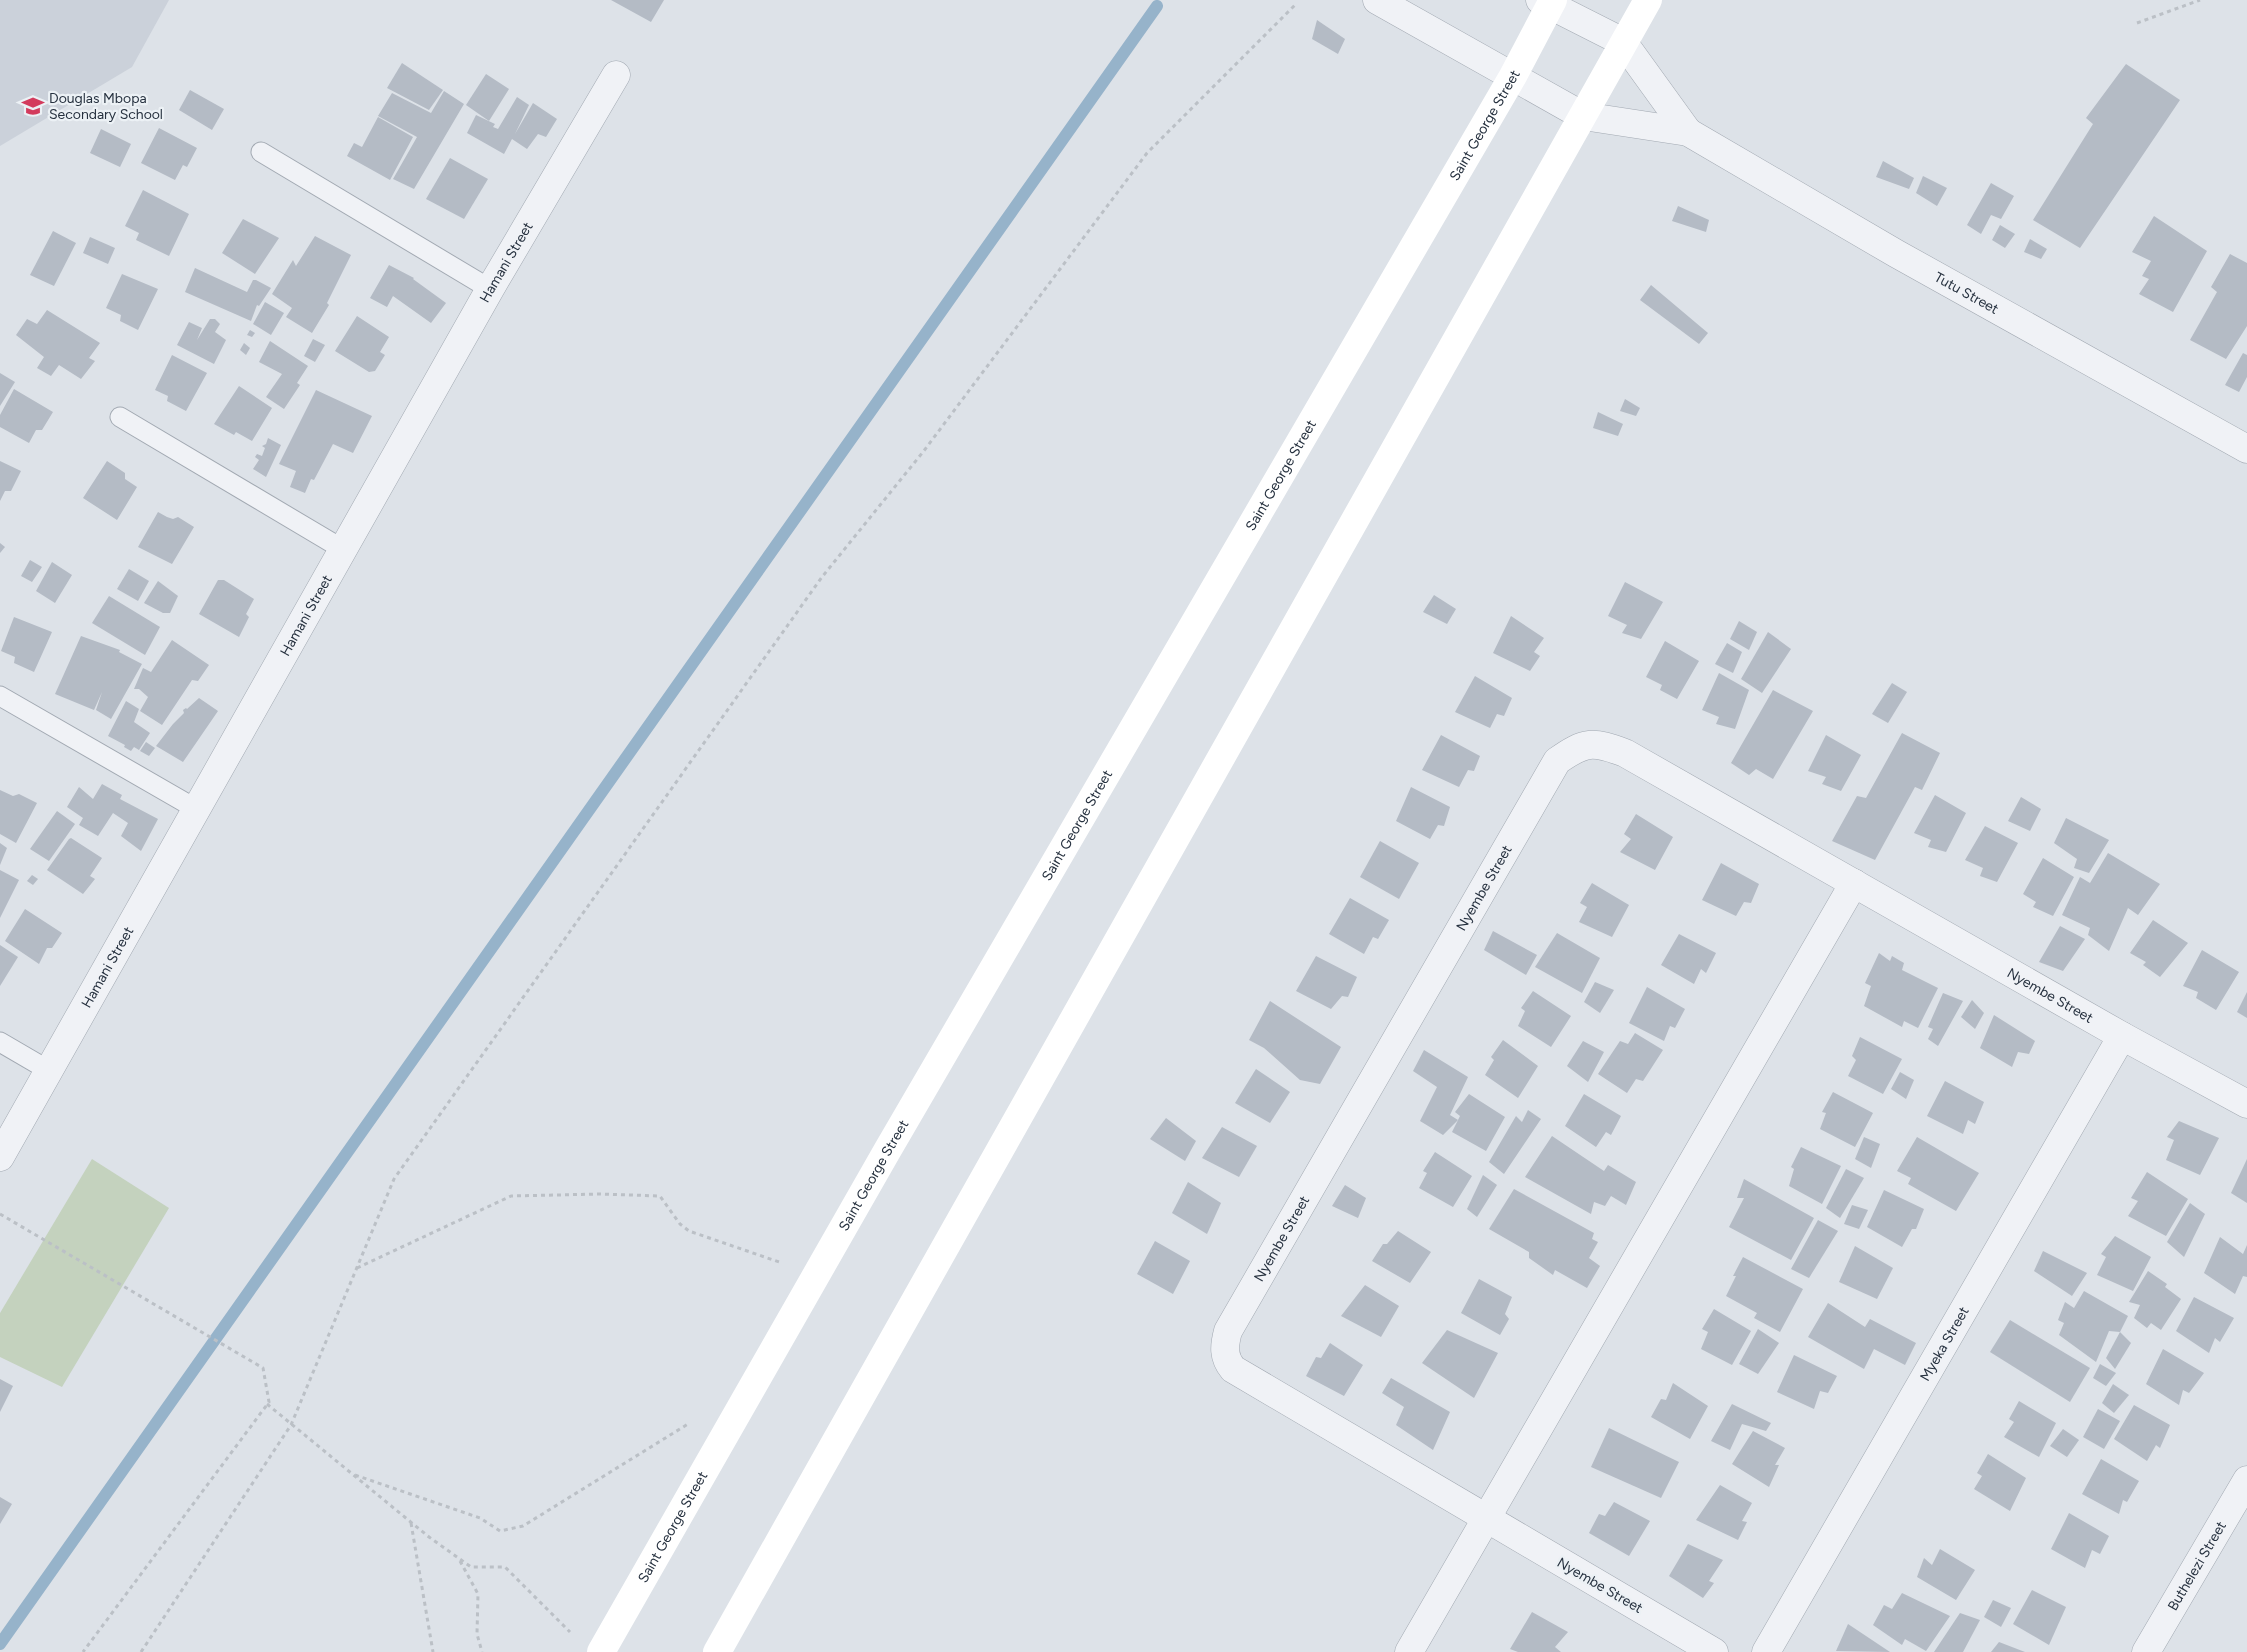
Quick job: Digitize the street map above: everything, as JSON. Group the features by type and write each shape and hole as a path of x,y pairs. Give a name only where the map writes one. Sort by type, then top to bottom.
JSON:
{"main road":[{"path":"718,1652 1648,0"},
{"name":"Saint George Street","path":"601,1652 882,1159 1513,76 1548,2"}],"street":[{"path":"1376,0 1583,116"},
{"path":"1548,2 1623,42"},
{"name":"Tutu Street","path":"1623,42 1688,132"},
{"name":"Hamani Street","path":"0,1157 198,810 490,289 616,75"},
{"name":"Tutu Street","path":"1583,116 1688,132 1898,254 2247,449"},
{"name":"Nyembe Street","path":"1714,1652 1233,1369 1228,1362 1225,1343 1228,1331 1557,761 1576,747 1590,744 1606,746 1626,753 2122,1036 2247,1104"},
{"path":"1410,1652 1485,1518 1854,883"},
{"name":"Myeka Street","path":"1766,1652 2122,1036"},
{"name":"Buthelezi Street","path":"2146,1652 2247,1480"}],"lane":[{"path":"261,152 490,289"},
{"path":"120,417 344,550"},
{"path":"0,696 198,810"},
{"path":"0,1042 48,1070"}],"path":[{"path":"2137,23 2200,0"},
{"path":"141,1652 291,1425 394,1179 822,577 924,452 1147,153 1297,3"},
{"path":"356,1268 511,1196 600,1194 660,1196 680,1224 689,1231 784,1264"},
{"path":"0,1214 263,1368 269,1402 83,1652"},
{"path":"267,1404 411,1522 471,1568 505,1567 574,1635"},
{"path":"352,1474 480,1518 500,1531 523,1526 696,1419"},
{"path":"411,1522 433,1652"},
{"path":"458,1558 478,1594 477,1634 482,1652"}],"shaded area":[{"name":"Douglas Mbopa Secondary School","path":"0,0 169,0 132,67 0,146"}],"green space":[{"path":"92,1159 169,1208 62,1387 0,1357 0,1313"}],"building":[{"path":"611,0 664,0 651,22"},
{"path":"1317,20 1345,39 1338,54 1312,39"},
{"path":"402,63 443,90 429,110 387,88"},
{"path":"2126,64 2180,100 2080,248 2033,220 2093,124 2086,118"},
{"path":"486,74 509,89 489,121 466,105"},
{"path":"190,90 224,109 212,130 179,110"},
{"path":"444,91 464,104 414,189 393,179 417,137 378,116 392,93 431,113"},
{"path":"517,97 529,105 515,134 533,103 557,119 546,137 538,134 527,149 512,139 504,154 467,133 476,115 495,124 493,127 498,129"},
{"path":"378,117 413,137 390,180 347,156 354,143 362,147"},
{"path":"159,128 197,148 187,167 183,165 175,180 141,163"},
{"path":"101,129 131,144 120,167 90,153"},
{"path":"450,158 488,179 464,219 426,199"},
{"path":"1883,161 1914,178 1909,189 1876,177"},
{"path":"1923,176 1947,188 1937,206 1916,193"},
{"path":"1991,183 2014,196 2001,219 1991,215 1981,234 1967,225"},
{"path":"143,190 189,214 169,256 136,240 139,233 125,226"},
{"path":"1678,206 1709,220 1706,232 1672,221"},
{"path":"2154,216 2207,251 2173,312 2139,294 2149,279 2142,276 2151,261 2132,252"},
{"path":"243,219 279,238 255,274 222,253"},
{"path":"2000,225 2015,234 2005,248 1992,240"},
{"path":"53,231 76,243 54,286 30,275"},
{"path":"315,236 351,255 327,303 329,305 312,333 286,317 292,308 272,294 293,260 296,266"},
{"path":"90,237 115,248 108,264 83,253"},
{"path":"2030,239 2047,249 2041,259 2024,252"},
{"path":"2230,254 2247,263 2247,326 2226,359 2190,340 2217,292 2211,287"},
{"path":"389,265 414,278 446,303 431,323 393,296 387,307 370,298"},
{"path":"195,268 247,292 253,280 271,288 259,306 257,305 251,321 185,292"},
{"path":"122,274 158,289 138,330 120,321 121,315 106,308"},
{"path":"1651,285 1708,333 1699,344 1640,300"},
{"path":"265,302 284,313 271,335 253,324"},
{"path":"47,310 100,343 89,358 95,361 81,379 59,365 51,376 37,368 44,357 16,335 27,319 37,324"},
{"path":"357,316 389,337 380,352 385,355 375,371 369,372 335,351"},
{"path":"210,319 215,319 220,324 215,332 226,340 214,364 177,345 189,322 202,328 197,340"},
{"path":"250,330 255,333 252,337 247,335"},
{"path":"313,339 325,345 315,362 304,356"},
{"path":"270,341 308,366 297,383 300,385 284,409 266,397 282,374 259,362"},
{"path":"244,343 250,348 246,355 240,350"},
{"path":"2243,353 2247,355 2247,377 2239,392 2225,385"},
{"path":"172,355 207,373 186,411 167,401 168,396 155,390"},
{"path":"0,373 15,382 0,406"},
{"path":"239,386 272,408 252,441 236,432 234,435 214,424"},
{"path":"14,389 53,412 42,430 36,430 29,443 0,427 0,415"},
{"path":"316,390 372,416 353,453 333,444 314,480 311,479 305,493 290,487 296,471 279,464"},
{"path":"1625,399 1640,408 1636,416 1620,411"},
{"path":"1598,412 1623,424 1618,436 1593,428"},
{"path":"268,438 281,445 266,477 253,469 259,460 255,457 257,454 262,456 265,448 262,446 266,444"},
{"path":"0,461 21,471 11,491 5,491 0,501"},
{"path":"107,461 125,473 125,479 137,487 117,520 83,498"},
{"path":"158,512 173,519 178,517 194,527 172,564 138,547"},
{"path":"0,543 5,547 0,553"},
{"path":"30,560 42,567 32,582 21,576"},
{"path":"52,562 72,575 55,603 36,591"},
{"path":"129,569 149,581 138,601 117,589"},
{"path":"218,580 224,580 254,599 246,614 249,617 239,637 199,614"},
{"path":"158,581 178,596 170,613 163,613 144,603"},
{"path":"1625,582 1663,602 1641,639 1622,633 1627,625 1608,616"},
{"path":"1434,595 1456,609 1447,624 1423,612"},
{"path":"109,596 160,627 145,655 92,623"},
{"path":"1511,616 1544,638 1534,652 1540,656 1530,671 1493,653"},
{"path":"14,617 52,632 34,672 14,663 15,657 1,651"},
{"path":"1739,621 1757,632 1749,650 1730,639"},
{"path":"1768,632 1791,649 1762,693 1741,679"},
{"path":"81,636 120,650 119,652 142,664 111,719 96,710 102,692 94,710 55,694"},
{"path":"172,640 209,665 198,681 192,680 162,725 140,711 148,697 139,689 134,689 143,668 151,672"},
{"path":"1665,641 1699,661 1677,699 1660,690 1662,685 1646,677"},
{"path":"1727,643 1742,652 1733,673 1715,664"},
{"path":"1719,673 1749,690 1735,729 1716,724 1719,717 1702,710"},
{"path":"1475,676 1512,698 1504,716 1497,714 1490,728 1455,712"},
{"path":"1892,683 1907,692 1888,723 1872,714"},
{"path":"1773,690 1813,711 1773,779 1756,769 1749,775 1731,763"},
{"path":"199,698 218,711 183,762 156,746 184,713 183,710 187,709"},
{"path":"126,701 139,709 134,722 150,733 139,750 134,747 131,751 124,747 125,745 108,736"},
{"path":"1902,733 1940,753 1922,790 1915,787 1875,860 1832,841 1857,796 1866,798"},
{"path":"1441,735 1480,756 1474,771 1468,770 1459,787 1422,770"},
{"path":"1826,735 1861,755 1841,791 1822,784 1826,777 1808,771"},
{"path":"146,742 155,748 149,756 140,751"},
{"path":"102,784 122,795 120,799 158,819 141,851 121,836 128,823 113,813 98,836 79,825 83,818 67,807 79,787 93,799"},
{"path":"1411,787 1450,807 1444,826 1438,825 1430,839 1396,821"},
{"path":"0,790 13,796 19,794 37,803 16,843 0,834"},
{"path":"1935,795 1966,813 1946,852 1928,847 1931,840 1914,833"},
{"path":"2021,797 2041,809 2030,831 2008,821"},
{"path":"57,811 75,824 49,861 30,849"},
{"path":"1636,814 1673,837 1655,870 1620,852 1631,839 1624,834"},
{"path":"2066,818 2109,840 2089,873 2074,868 2077,859 2054,843"},
{"path":"1985,826 2018,843 1997,882 1980,876 1983,868 1965,860"},
{"path":"71,838 102,858 90,876 95,879 83,894 47,870"},
{"path":"1380,841 1419,863 1399,899 1360,877"},
{"path":"0,843 7,848 0,865"},
{"path":"2108,853 2160,884 2138,915 2128,908 2109,951 2088,935 2090,928 2062,915 2080,877 2090,883"},
{"path":"2043,858 2074,877 2053,916 2033,907 2036,902 2023,894"},
{"path":"1721,863 1759,884 1751,903 1744,902 1736,916 1702,900"},
{"path":"0,870 19,880 0,918"},
{"path":"32,875 38,879 33,885 27,881"},
{"path":"1592,883 1629,905 1612,937 1579,922 1587,907 1580,903"},
{"path":"1350,898 1389,920 1378,939 1373,937 1364,954 1329,934"},
{"path":"25,909 62,933 52,948 47,948 39,964 5,941"},
{"path":"2153,920 2188,943 2160,977 2143,965 2146,962 2130,953"},
{"path":"2060,926 2085,939 2063,971 2039,962"},
{"path":"1493,931 1537,955 1526,975 1484,950"},
{"path":"1557,933 1600,958 1582,993 1535,967"},
{"path":"1679,934 1716,953 1706,973 1701,969 1694,984 1661,965"},
{"path":"0,945 18,957 0,986"},
{"path":"2202,950 2239,972 2216,1010 2196,998 2198,992 2183,986"},
{"path":"1879,953 1890,961 1892,956 1904,963 1902,970 1938,988 1918,1028 1904,1021 1902,1027 1864,1006 1871,986 1865,983"},
{"path":"1316,956 1357,977 1348,997 1342,996 1331,1009 1296,991"},
{"path":"1595,982 1614,990 1600,1013 1584,1002"},
{"path":"1647,987 1685,1009 1675,1028 1670,1026 1664,1041 1629,1023"},
{"path":"1533,991 1571,1016 1551,1047 1518,1026 1525,1011 1521,1008"},
{"path":"2247,992 2247,1018 2237,1012"},
{"path":"1943,993 1963,1001 1938,1046 1928,1039 1933,1029 1928,1027"},
{"path":"1972,1000 1984,1013 1975,1029 1961,1017"},
{"path":"1270,1001 1341,1047 1320,1084 1300,1080 1264,1048 1249,1040"},
{"path":"1994,1015 2035,1041 2029,1054 2018,1052 2012,1067 1980,1048"},
{"path":"1635,1033 1663,1050 1643,1081 1636,1079 1627,1093 1598,1074 1620,1041 1628,1044"},
{"path":"1860,1037 1902,1059 1883,1094 1848,1076 1856,1060 1852,1056"},
{"path":"1503,1040 1538,1066 1518,1098 1485,1075 1494,1060 1491,1057"},
{"path":"1583,1041 1604,1052 1588,1082 1567,1066"},
{"path":"1424,1050 1468,1077 1450,1115 1458,1120 1443,1135 1420,1121 1437,1087 1413,1071"},
{"path":"1256,1069 1290,1092 1270,1123 1235,1103"},
{"path":"1900,1072 1914,1080 1906,1099 1891,1089"},
{"path":"1945,1081 1984,1102 1975,1124 1968,1120 1963,1134 1927,1116"},
{"path":"1833,1092 1873,1113 1855,1147 1820,1129 1826,1113 1822,1112"},
{"path":"1469,1094 1505,1117 1486,1151 1452,1132 1460,1116 1455,1112"},
{"path":"1584,1094 1621,1116 1611,1135 1606,1132 1596,1147 1565,1126"},
{"path":"1528,1110 1541,1119 1504,1174 1489,1162 1516,1116 1522,1122"},
{"path":"1166,1118 1196,1141 1185,1161 1150,1139"},
{"path":"2179,1121 2219,1138 2200,1175 2166,1160 2174,1140 2167,1137"},
{"path":"1222,1127 1257,1146 1239,1177 1202,1158"},
{"path":"1552,1136 1604,1171 1608,1165 1636,1182 1626,1205 1611,1196 1605,1206 1594,1202 1591,1214 1525,1177"},
{"path":"1864,1137 1880,1144 1871,1168 1855,1159"},
{"path":"1917,1137 1979,1173 1956,1211 1908,1184 1911,1178 1897,1171"},
{"path":"1801,1147 1841,1166 1822,1204 1789,1186 1794,1169 1791,1167"},
{"path":"1435,1152 1472,1176 1453,1207 1419,1188 1427,1173 1423,1171"},
{"path":"2247,1159 2247,1203 2231,1193"},
{"path":"1846,1169 1864,1178 1840,1218 1826,1208"},
{"path":"2147,1172 2188,1199 2166,1236 2128,1216 2138,1201 2131,1198"},
{"path":"1483,1175 1497,1185 1477,1217 1467,1209"},
{"path":"1744,1179 1814,1218 1791,1260 1729,1227 1744,1198 1737,1198"},
{"path":"1188,1182 1221,1203 1207,1234 1172,1213"},
{"path":"1345,1185 1366,1198 1358,1218 1332,1206"},
{"path":"1514,1189 1594,1233 1592,1239 1598,1242 1589,1258 1600,1266 1587,1288 1555,1270 1553,1275 1529,1258 1529,1252 1489,1229"},
{"path":"1884,1190 1924,1209 1916,1229 1912,1229 1902,1247 1867,1227"},
{"path":"2190,1203 2205,1214 2184,1257 2167,1242"},
{"path":"1852,1205 1868,1210 1859,1229 1844,1224"},
{"path":"1818,1220 1838,1231 1809,1278 1791,1269"},
{"path":"1398,1231 1431,1252 1410,1283 1372,1261 1383,1244 1387,1244"},
{"path":"2115,1236 2151,1257 2133,1291 2097,1275 2106,1257 2101,1254"},
{"path":"2220,1237 2243,1254 2247,1245 2247,1277 2243,1276 2235,1294 2204,1273"},
{"path":"1155,1241 1190,1261 1173,1294 1137,1274"},
{"path":"1855,1246 1893,1268 1877,1299 1839,1282"},
{"path":"2043,1251 2087,1273 2072,1296 2034,1271"},
{"path":"1743,1257 1803,1289 1780,1332 1754,1318 1757,1313 1726,1296 1736,1276 1733,1276"},
{"path":"2148,1271 2167,1284 2165,1287 2181,1299 2161,1330 2151,1323 2147,1328 2134,1318 2140,1305 2129,1302"},
{"path":"1479,1279 1512,1297 1505,1314 1509,1319 1500,1335 1461,1313"},
{"path":"1365,1285 1399,1306 1381,1337 1341,1316"},
{"path":"2084,1291 2128,1316 2120,1332 2109,1331 2096,1362 2059,1335 2064,1323 2058,1320 2065,1302 2074,1308"},
{"path":"2194,1297 2234,1318 2220,1342 2215,1338 2209,1353 2176,1331"},
{"path":"1828,1303 1865,1327 1870,1319 1916,1343 1905,1365 1874,1349 1864,1369 1808,1337"},
{"path":"1714,1309 1751,1331 1732,1365 1701,1349 1708,1332 1702,1329"},
{"path":"2010,1320 2090,1368 2070,1402 1990,1352"},
{"path":"1758,1329 1779,1343 1758,1374 1739,1364"},
{"path":"1447,1330 1498,1353 1474,1398 1422,1363"},
{"path":"2120,1332 2131,1343 2115,1369 2106,1358"},
{"path":"1330,1343 1363,1365 1344,1396 1306,1376 1316,1357 1321,1358"},
{"path":"2163,1349 2204,1373 2189,1393 2183,1390 2179,1405 2146,1384"},
{"path":"1794,1355 1837,1376 1828,1393 1820,1391 1814,1409 1777,1392"},
{"path":"2100,1364 2116,1373 2106,1386 2093,1378"},
{"path":"1391,1378 1450,1412 1433,1450 1396,1425 1404,1407 1382,1393"},
{"path":"0,1379 13,1386 0,1412"},
{"path":"1673,1383 1708,1406 1690,1439 1651,1417 1661,1399 1666,1400"},
{"path":"2113,1384 2129,1395 2114,1413 2102,1403"},
{"path":"2019,1401 2056,1423 2039,1457 2004,1437 2014,1422 2009,1419"},
{"path":"1732,1404 1771,1423 1766,1431 1742,1424 1730,1450 1711,1441"},
{"path":"2134,1405 2170,1425 2160,1448 2156,1445 2147,1461 2114,1439"},
{"path":"2098,1409 2120,1421 2104,1449 2083,1437"},
{"path":"1609,1428 1679,1462 1661,1498 1591,1467"},
{"path":"2063,1429 2079,1440 2067,1457 2050,1446"},
{"path":"1753,1431 1785,1448 1775,1465 1779,1465 1769,1487 1732,1464"},
{"path":"1988,1454 2026,1478 2010,1511 1974,1489 1982,1476 1977,1473"},
{"path":"2101,1459 2139,1481 2127,1502 2123,1500 2119,1514 2082,1494"},
{"path":"1720,1485 1752,1503 1742,1521 1747,1522 1738,1540 1696,1520"},
{"path":"0,1497 12,1504 0,1524"},
{"path":"1614,1502 1650,1521 1629,1556 1589,1533 1599,1514 1605,1516"},
{"path":"2069,1513 2109,1536 2100,1554 2092,1550 2085,1568 2051,1549"},
{"path":"1688,1544 1723,1560 1709,1581 1714,1583 1703,1598 1669,1576"},
{"path":"1940,1549 1975,1570 1956,1600 1917,1577 1924,1558 1932,1565"},
{"path":"2032,1590 2066,1607 2049,1645 2013,1624"},
{"path":"1902,1593 1950,1616 1926,1651 1905,1639 1902,1645 1873,1625 1884,1605 1892,1609"},
{"path":"1993,1600 2011,1608 2001,1627 1984,1617"},
{"path":"1532,1612 1568,1632 1555,1647 1561,1652 1518,1652 1510,1649"},
{"path":"1960,1613 1980,1620 1963,1652 1934,1652"},
{"path":"1848,1624 1890,1652 1836,1651"},
{"path":"1999,1642 2025,1652 1991,1652"}],"waterway":[{"path":"0,1644 1157,6"}],"place":[{"name":"Douglas Mbopa Secondary School","path":"33,106"}]}
